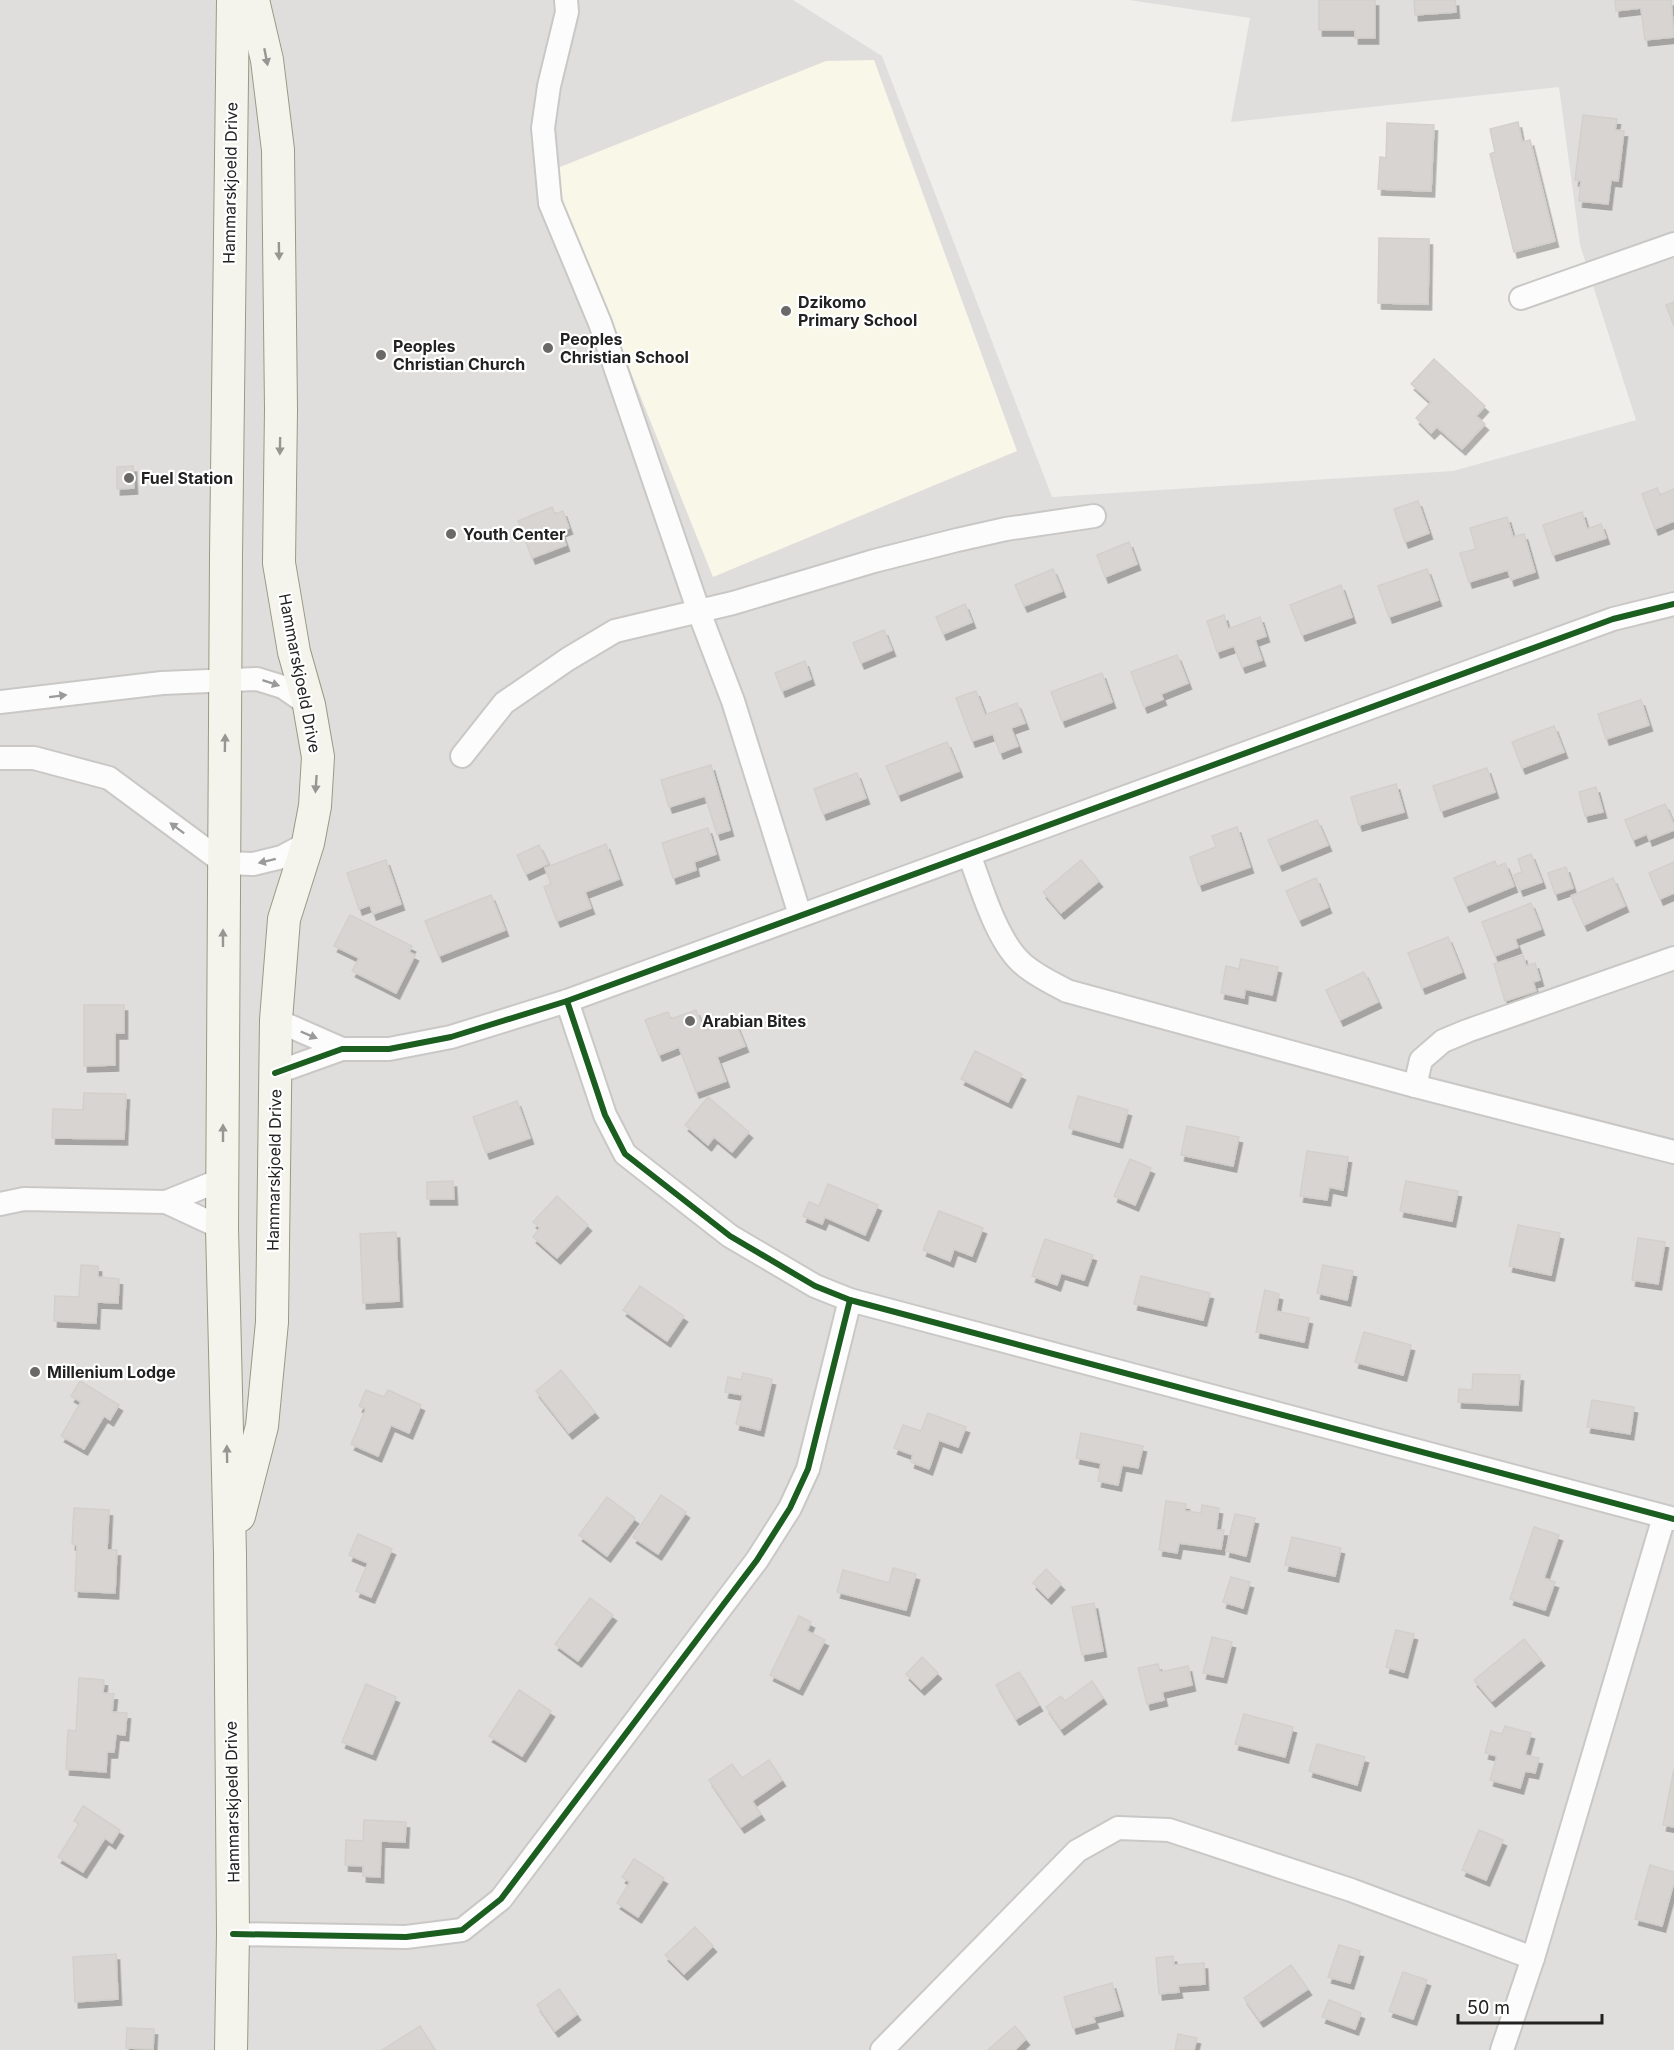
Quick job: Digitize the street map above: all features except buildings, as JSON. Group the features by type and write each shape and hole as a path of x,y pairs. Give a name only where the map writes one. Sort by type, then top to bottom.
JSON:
{"main road":[{"name":"Hammarskjoeld Drive","path":"231,2050 233,1935 230,1554 222,1228 233,0"},
{"name":"Hammarskjoeld Drive","path":"230,1554 262,1426 272,1322 276,1020 284,919 308,843 315,806 318,757 309,705 294,651 279,563 281,409 278,150 267,60 253,0"},
{"path":"230,203 248,190 258,188 268,191 279,202"},
{"path":"224,1290 237,1297 248,1297 261,1293 273,1284"}],"street":[{"path":"566,0 567,12 549,86 543,128 550,203 600,322 699,612 733,701 800,915"},
{"path":"1521,298 1674,244"},
{"path":"462,756 504,703 568,659 615,631 699,612 957,540 1006,529 1094,516"},
{"path":"275,1073 342,1049 389,1049 451,1037 567,1002 1613,619 1674,604"},
{"path":"0,702 162,683 257,679 283,687 309,705"},
{"path":"0,759 34,758 109,778 224,863 253,864 282,857 308,843"},
{"path":"969,854 1001,936 1022,964 1068,991 1415,1086 1674,1152"},
{"path":"1415,1086 1421,1060 1443,1041 1674,958"},
{"path":"567,1002 605,1115 625,1154 730,1236 815,1286 850,1300 1669,1518 1533,1958 1502,2050"},
{"path":"276,1020 342,1049"},
{"path":"0,1204 24,1199 166,1202 223,1179"},
{"path":"166,1202 222,1228"},
{"path":"233,1935 406,1937 462,1930 501,1899 757,1560 790,1508 808,1470 850,1300"},
{"path":"882,2050 1077,1851 1118,1828 1169,1830 1351,1890 1533,1958"}],"shaded area":[{"path":"0,0 793,0 882,56 1052,497 1453,471 1636,420 1580,245 1559,87 1231,122 1250,18 1129,0 1674,0 1674,2050 0,2050"},
{"name":"Dzikomo Primary School","path":"874,60 1017,451 713,577 550,171 826,61"}],"cycle path":[{"path":"275,1073 342,1049 389,1049 451,1037 567,1001 1613,619 1674,604"},
{"path":"567,1001 605,1115 625,1154 730,1236 815,1286 850,1300 1674,1519"},
{"path":"233,1934 406,1937 462,1930 501,1899 757,1560 790,1508 808,1469 850,1300"}],"place":[{"name":"Dzikomo Primary School","path":"786,311"},
{"name":"Peoples Christian School","path":"548,348"},
{"name":"Peoples Christian Church","path":"381,355"},
{"name":"Fuel Station","path":"129,478"},
{"name":"Youth Center","path":"451,534"},
{"name":"Arabian Bites","path":"690,1021"},
{"name":"Millenium Lodge","path":"35,1372"}]}
